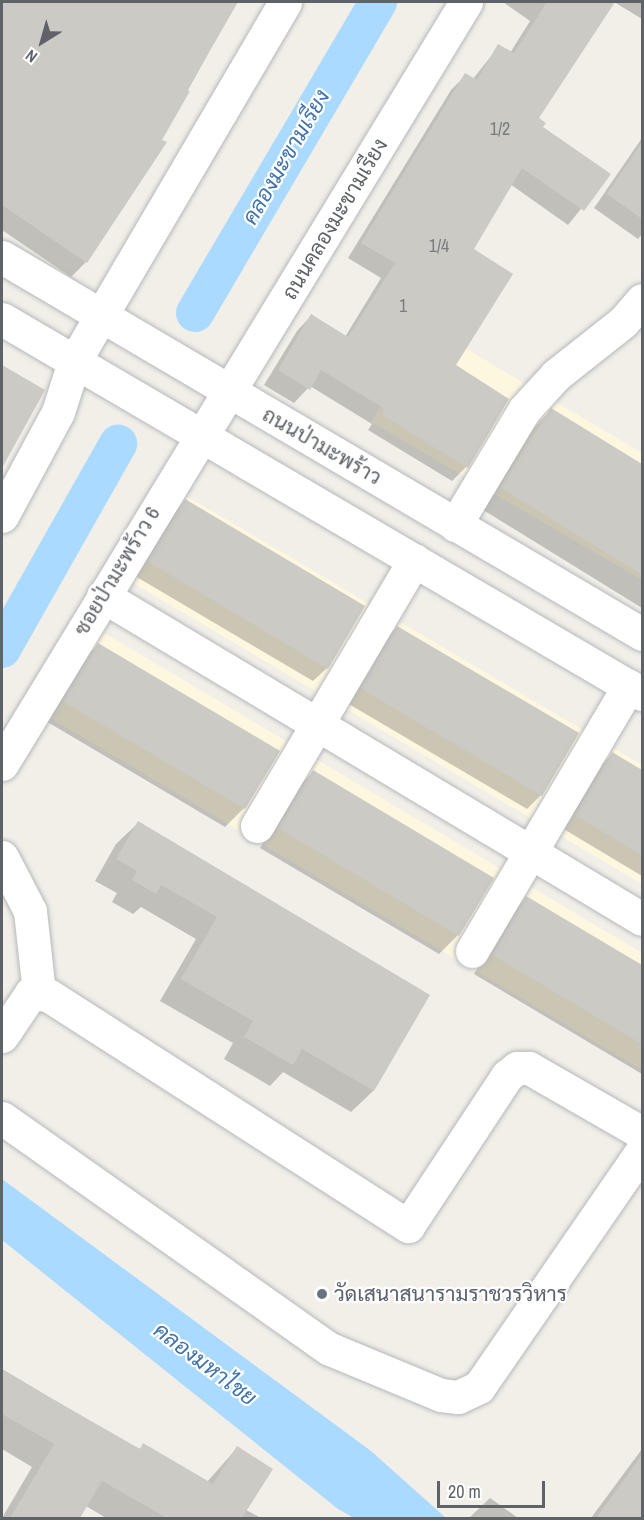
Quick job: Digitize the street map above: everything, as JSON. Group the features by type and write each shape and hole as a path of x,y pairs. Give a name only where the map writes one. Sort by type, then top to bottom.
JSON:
{"street":[{"path":"2,516 58,412 74,362 285,2"},
{"name":"ถนนคลองมะขามเรียง","path":"204,436 466,2"},
{"name":"ถนนป่ามะพร้าว","path":"2,257 642,634"},
{"path":"455,525 524,410 556,375 622,322 642,300"},
{"path":"2,319 636,690 531,852 472,951"},
{"name":"ซอยป่ามะพร้าว 6","path":"2,764 167,487 204,436"},
{"path":"257,826 414,560"},
{"path":"103,596 642,919"},
{"path":"2,857 30,911 39,993"},
{"path":"2,1036 31,993 39,993 408,1226 507,1076 517,1068 529,1068 642,1133"},
{"path":"2,1118 330,1349 441,1395 458,1397 479,1387 642,1151"}],"shaded area":[{"path":"428,326 642,453 642,580 371,422"},
{"path":"173,488 642,765 642,884 121,576"},
{"path":"91,625 642,953 642,1070 40,712"}],"water":[{"name":"คลองมหาไชย","path":"2,1179 371,1451 446,1518 354,1518 338,1509 2,1240"}],"building":[{"path":"2,2 238,2 187,90 190,91 162,140 167,142 87,263 2,205"},
{"path":"547,2 615,2 539,118 546,123 543,127 611,174 584,211 522,168 474,249 513,274 456,365 509,399 468,468 382,415 385,409 321,370 310,390 278,370 311,314 348,337 395,263 361,243 465,73 477,80 498,44 514,53"},
{"path":"642,142 642,219 607,194"},
{"path":"2,365 45,390 2,468"},
{"path":"551,408 642,464 642,575 500,487"},
{"path":"185,499 365,606 328,669 147,561"},
{"path":"397,626 579,733 542,796 360,688"},
{"path":"98,643 280,751 245,809 62,701"},
{"path":"612,752 642,770 642,855 575,815"},
{"path":"313,770 494,878 459,936 278,828"},
{"path":"138,821 430,995 374,1091 302,1049 293,1065 244,1037 253,1021 181,979 217,917 161,885 156,894 132,880 137,871 116,859"},
{"path":"526,896 642,965 642,1044 492,955"},
{"path":"2,1370 140,1449 143,1443 213,1484 237,1446 273,1469 242,1518 167,1518 102,1481 80,1518 10,1518 54,1444 2,1414"},
{"path":"642,1455 642,1518 596,1518"}],"waterway":[{"name":"คลองมะขามเรียง","path":"195,313 378,2"},
{"name":"คลองมะขามเรียง","path":"2,649 118,444"}],"place":[{"name":"วัดเสนาสนารามราชวรวิหาร","path":"322,1294"}]}
